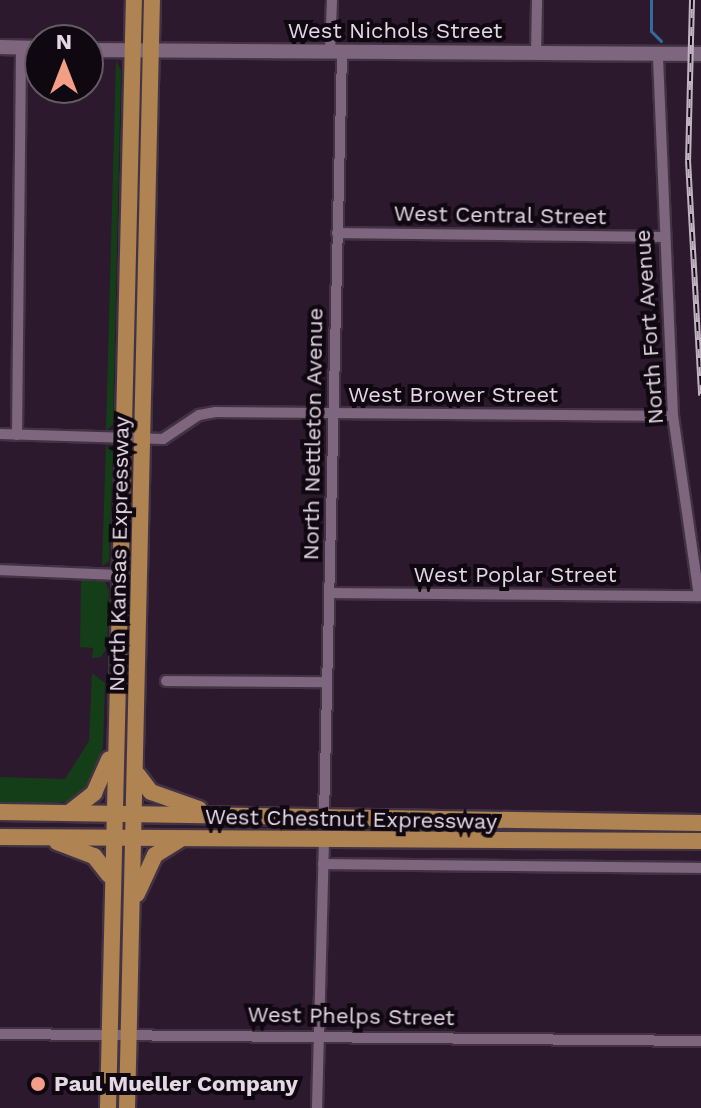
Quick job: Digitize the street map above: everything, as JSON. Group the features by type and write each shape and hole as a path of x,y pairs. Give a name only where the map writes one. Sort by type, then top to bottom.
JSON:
{"main road":[{"name":"North Kansas Expressway","path":"108,1108 110,877 134,0"},
{"name":"North Kansas Expressway","path":"127,1108 127,1035 138,775 152,0"},
{"path":"67,813 94,793 115,738"},
{"path":"138,775 151,792 220,815"},
{"name":"West Chestnut Expressway","path":"0,812 701,823"},
{"name":"West Chestnut Expressway","path":"0,837 701,841"},
{"path":"45,837 94,856 110,877"},
{"path":"131,919 155,855 165,844 190,839"}],"street":[{"name":"North Nettleton Avenue","path":"324,817 337,233 336,52 332,0"},
{"path":"536,54 537,0"},
{"path":"0,47 21,48 17,435"},
{"name":"West Nichols Street","path":"104,50 701,54"},
{"name":"North Fort Avenue","path":"658,54 663,237 673,416 699,596"},
{"name":"West Central Street","path":"337,233 663,237"},
{"name":"West Brower Street","path":"0,434 124,439 174,436 206,413 673,416"},
{"path":"0,570 120,575"},
{"name":"West Poplar Street","path":"329,593 699,596"},
{"path":"166,681 327,682"},
{"path":"317,1108 324,841"},
{"path":"323,864 701,868"},
{"name":"West Phelps Street","path":"0,1034 701,1041"}],"green space":[{"path":"116,60 121,71 113,424 106,431"},
{"path":"106,445 113,453 109,561 102,566"},
{"path":"81,577 104,579 109,591 107,648 101,657 92,658 93,648 80,647"},
{"path":"92,673 105,683 103,747 85,792 75,800 57,803 0,803 0,777 65,779 89,741"}],"waterway":[{"path":"651,0 651,31 661,41"}],"railway":[{"path":"692,0 688,160 701,396"}],"place":[{"name":"Paul Mueller Company","path":"38,1084"}]}
